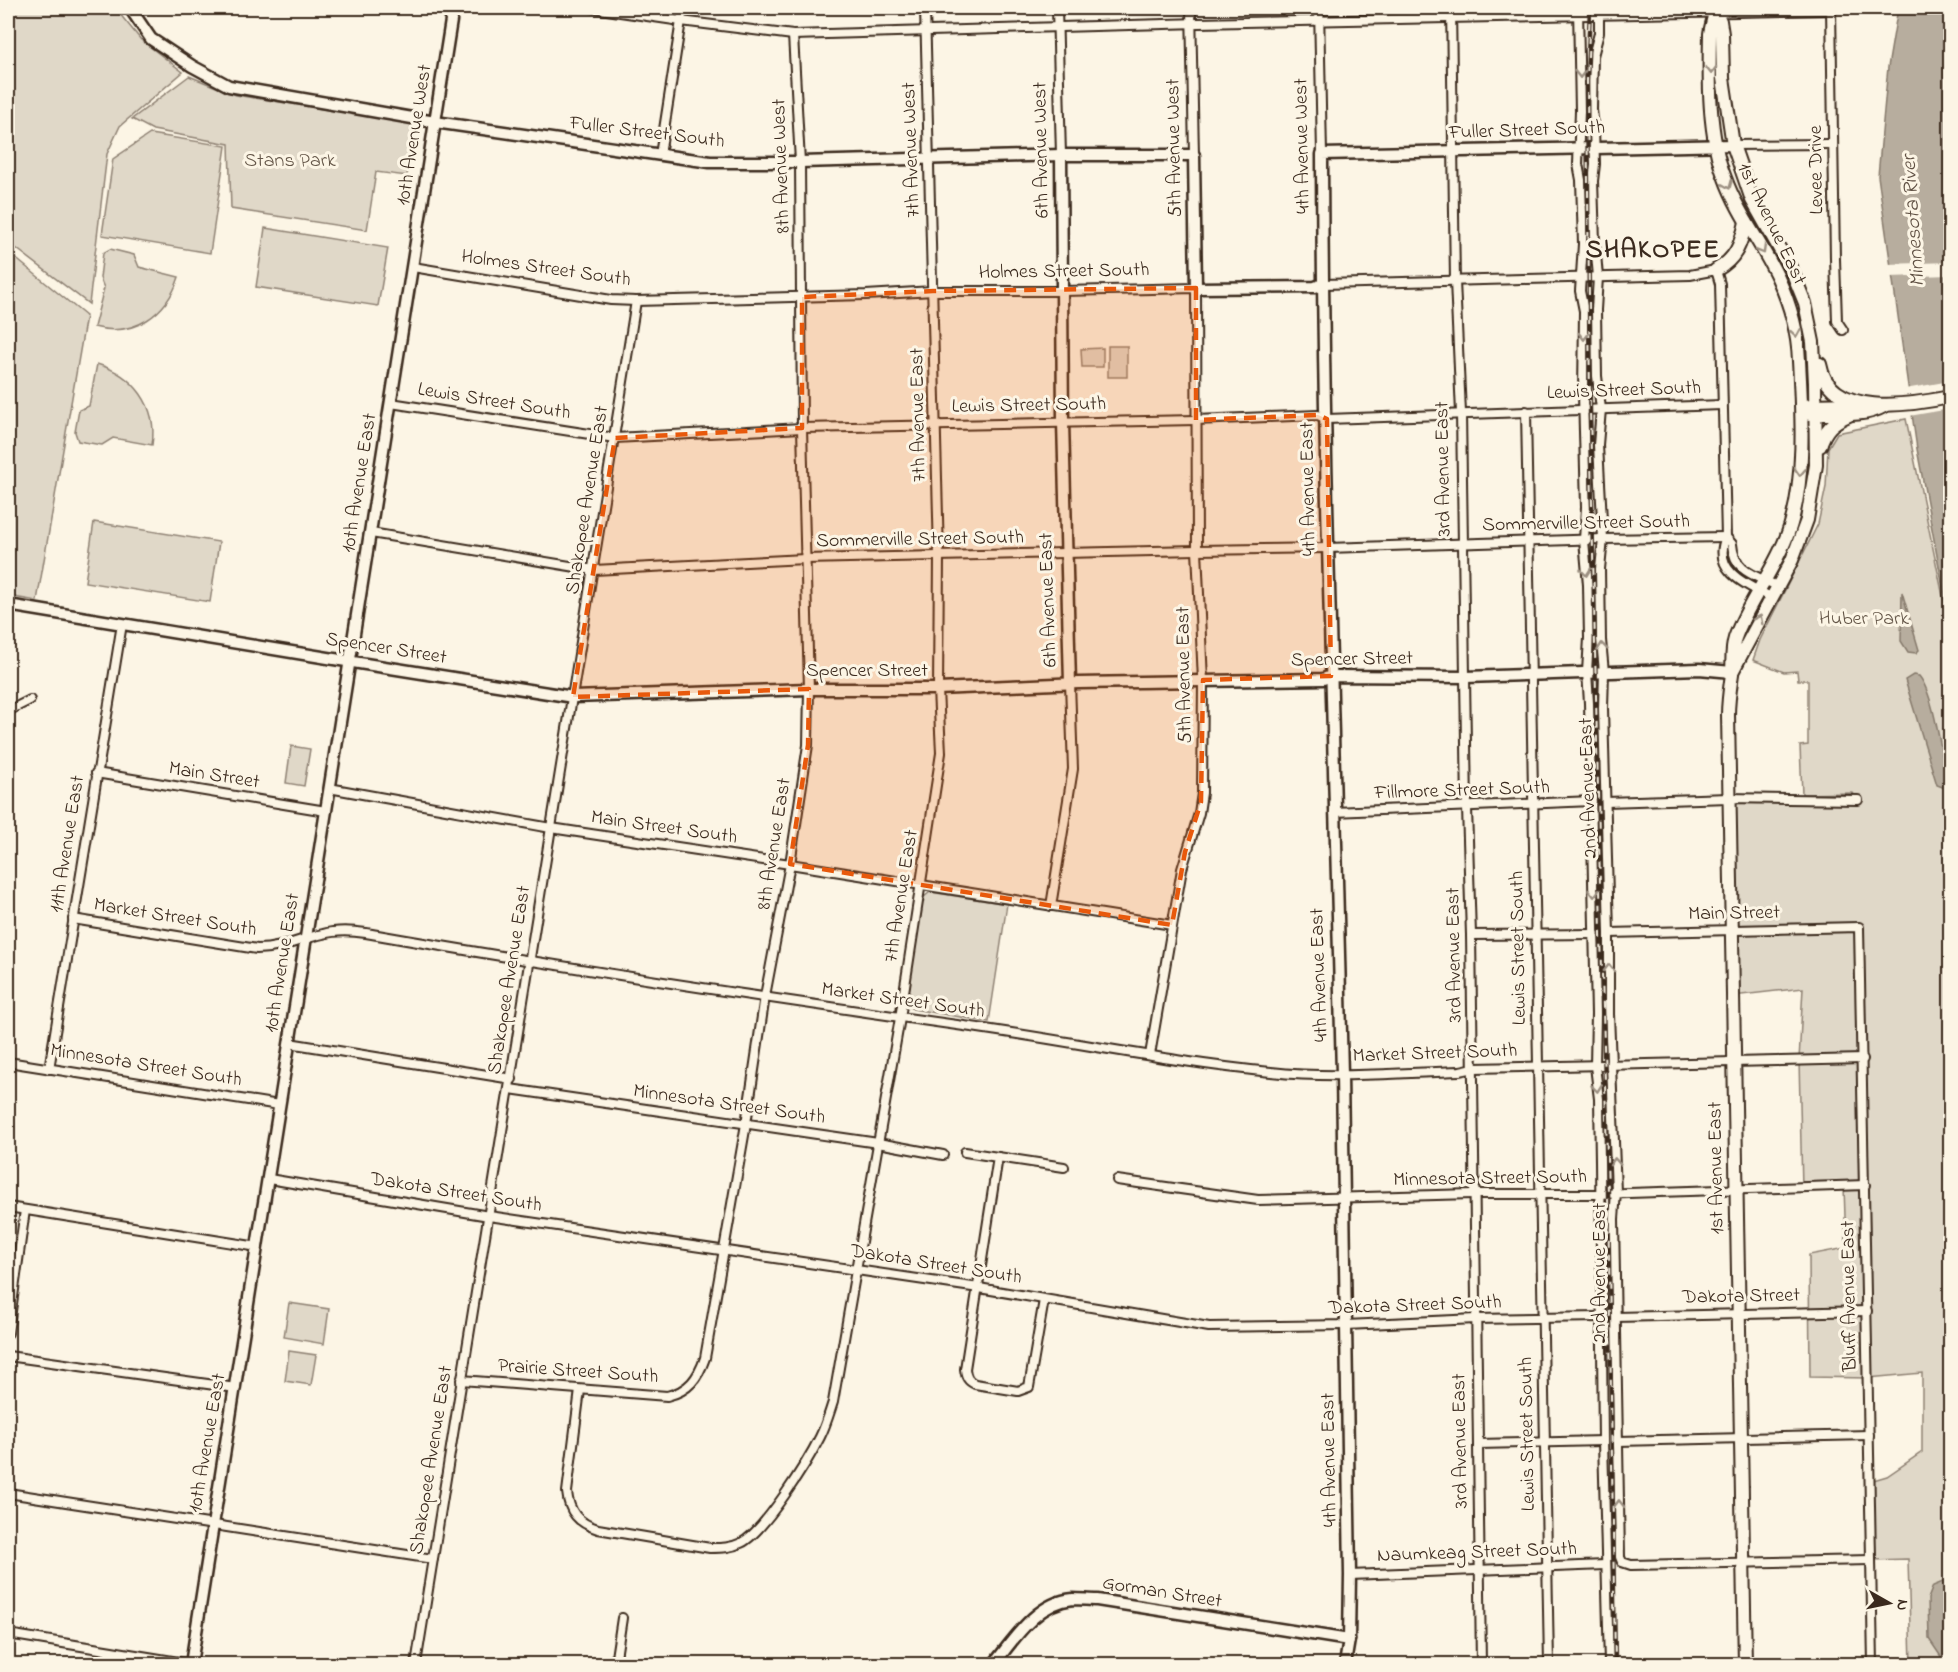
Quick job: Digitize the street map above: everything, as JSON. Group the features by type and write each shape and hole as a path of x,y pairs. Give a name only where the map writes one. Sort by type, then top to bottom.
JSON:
{"main road":[{"name":"1st Avenue East","path":"1715,10 1722,34 1723,78 1733,145 1750,195 1792,271 1805,303 1815,359 1816,465 1807,520 1791,560 1732,672"},
{"name":"1st Avenue East","path":"1715,10 1710,32 1715,146 1724,178 1778,278 1792,313 1798,350 1800,410 1801,466 1796,503 1782,550 1736,637 1731,654 1732,672 1728,715 1745,1665"},
{"path":"1716,270 1727,264 1738,249 1746,222"},
{"path":"1810,322 1823,377 1829,387 1838,394 1857,401 1879,404"},
{"path":"1800,410 1918,403 1950,397"},
{"path":"1830,409 1852,413 1877,409 1879,404"},
{"path":"1816,465 1824,435 1832,424 1852,413"}],"street":[{"name":"Fuller Street South","path":"130,8 151,39 192,66 229,86 435,122 710,162 1061,155 1194,155"},
{"name":"10th Avenue West","path":"413,267 453,8"},
{"path":"593,8 794,34 1451,18 1578,12 1599,14 1831,9"},
{"path":"660,155 683,8"},
{"name":"7th Avenue West","path":"925,8 933,291"},
{"name":"6th Avenue West","path":"1057,8 1063,291"},
{"name":"5th Avenue West","path":"1191,8 1196,288"},
{"name":"4th Avenue West","path":"1320,8 1323,284"},
{"name":"3rd Avenue East","path":"1451,8 1455,281 1461,414 1461,543 1474,1068 1473,1194 1480,1665"},
{"name":"Levee Drive","path":"1831,9 1837,321 1843,330"},
{"name":"2nd Avenue East","path":"1578,12 1580,111 1578,148 1583,244 1580,291 1584,311 1583,409 1586,507 1584,540 1588,606 1587,672 1595,934 1595,1066 1599,1099 1605,1565 1609,1665"},
{"name":"2nd Avenue East","path":"1599,14 1599,33 1593,56 1592,110 1594,242 1598,277 1596,310 1600,409 1598,445 1603,539 1600,580 1601,640 1605,672 1603,708 1609,1014 1616,1192 1614,1219 1620,1557 1622,1562 1631,1565 1743,1563"},
{"name":"8th Avenue West","path":"794,34 800,162 802,297"},
{"path":"1733,145 1833,144"},
{"name":"Fuller Street South","path":"1322,154 1733,145"},
{"name":"Holmes Street South","path":"413,267 611,300 636,301 933,291 1315,287 1323,284 1690,274 1716,270"},
{"name":"10th Avenue East","path":"191,1664 413,267"},
{"path":"1716,270 1720,284 1726,537 1722,546 1726,567 1735,577 1762,585 1774,592"},
{"name":"4th Avenue East","path":"1323,284 1342,1074 1350,1575 1349,1640 1345,1665"},
{"name":"5th Avenue East","path":"1150,1055 1185,852 1201,802 1203,681 1197,550 1196,288"},
{"name":"7th Avenue East","path":"580,1390 567,1492 568,1505 575,1517 585,1525 598,1529 710,1548 728,1548 754,1535 812,1452 827,1421 833,1402 900,1018 941,753 938,689 939,556 933,291"},
{"name":"6th Avenue East","path":"1051,906 1073,769 1063,422 1063,291"},
{"name":"8th Avenue East","path":"690,1385 699,1375 705,1358 746,1124 765,996 790,864 808,745 802,297"},
{"name":"Shakopee Avenue East","path":"416,1665 636,301"},
{"name":"Lewis Street South","path":"391,402 615,438 802,428 935,424 1196,420 1318,415 1327,419 1722,405"},
{"name":"Lewis Street South","path":"1526,411 1549,1665"},
{"name":"Sommerville Street South","path":"371,532 594,570 805,559 1726,537"},
{"path":"1726,537 1732,544 1737,564 1774,592"},
{"name":"Spencer Street","path":"8,605 573,697 809,689 938,689 1070,683 1323,679 1331,676 1466,677 1699,669 1732,672"},
{"name":"11th Avenue East","path":"49,1069 122,624"},
{"path":"8,711 30,700"},
{"name":"Main Street","path":"96,773 326,811"},
{"name":"Main Street South","path":"329,788 551,828 1172,925"},
{"path":"1606,802 1729,798 1858,800"},
{"name":"Fillmore Street South","path":"1334,812 1592,801"},
{"name":"Market Street South","path":"73,919 257,949 280,948 325,933 352,931 530,961 1273,1073 1342,1074 1460,1071 1474,1068 1863,1059"},
{"name":"Main Street","path":"1609,933 1859,927"},
{"name":"Bluff Avenue East","path":"1859,927 1873,1665"},
{"path":"1471,936 1595,934"},
{"path":"289,1043 512,1079"},
{"name":"Minnesota Street South","path":"8,1062 279,1105"},
{"name":"Minnesota Street South","path":"510,1089 878,1143 943,1155"},
{"path":"965,1152 1064,1167"},
{"path":"998,1157 965,1369 970,1382 1018,1391 1029,1387 1044,1300"},
{"name":"Dakota Street South","path":"269,1179 489,1216 979,1288 1209,1327 1603,1317"},
{"name":"Minnesota Street South","path":"1117,1180 1258,1200 1473,1194 1599,1194 1865,1185"},
{"path":"8,1207 258,1247"},
{"path":"8,1333 25,1210"},
{"name":"Dakota Street","path":"1616,1317 1867,1311"},
{"path":"8,1356 236,1389"},
{"name":"Prairie Street South","path":"461,1380 667,1396 679,1393 690,1385"},
{"path":"1618,1441 1869,1435"},
{"path":"1478,1444 1603,1441"},
{"path":"8,1494 433,1559"},
{"path":"1743,1563 1871,1560"},
{"name":"Naumkeag Street South","path":"1350,1575 1479,1568 1605,1565"},
{"name":"Gorman Street","path":"994,1665 1036,1615 1054,1605 1072,1599 1097,1600 1349,1640"},
{"path":"615,1665 622,1618"},
{"path":"8,1634 191,1664"}],"highlighted area":[{"path":"1196,288 1196,420 1318,415 1327,419 1331,676 1203,680 1201,802 1185,852 1172,925 790,864 808,745 809,689 573,697 615,438 802,428 802,297 933,291"}],"green space":[{"path":"8,8 115,8 141,40 183,72 120,126 107,154 89,304 8,242"},
{"name":"Stans Park","path":"189,76 236,95 415,124 407,176 376,172 367,230 231,209 229,144 153,130 132,119"},
{"path":"150,134 226,146 210,253 102,235 113,159"},
{"path":"265,228 388,248 378,306 256,287"},
{"path":"110,249 134,255 139,267 179,277 166,302 147,320 135,326 109,330 94,327 104,288 100,278 103,253"},
{"path":"8,252 86,316 37,601 8,596"},
{"path":"1108,346 1127,346 1127,377 1108,377"},
{"path":"1103,348 1103,367 1082,367 1081,349"},
{"path":"97,364 122,376 141,394 151,417 152,445 113,438 102,445 78,441 75,432 79,410 89,406"},
{"name":"Huber Park","path":"1906,419 1950,630 1950,1664 1911,1664 1908,1559 1871,1560 1870,1481 1887,1476 1922,1452 1922,1373 1868,1378 1810,1377 1809,1255 1846,1248 1844,1186 1802,1188 1799,1060 1803,988 1733,996 1729,798 1857,799 1853,793 1802,794 1800,746 1808,745 1808,680 1798,680 1797,671 1784,672 1753,660 1760,640 1818,524 1826,487 1828,448 1837,433"},
{"path":"94,522 219,542 210,602 85,582"},
{"path":"291,746 310,749 304,786 286,783"},
{"path":"930,892 1007,904 989,1022 913,1009 906,1005 923,898"},
{"path":"289,1303 329,1309 324,1344 284,1337"},
{"path":"289,1351 316,1355 311,1385 285,1381"}],"water":[{"name":"Minnesota River","path":"1898,8 1950,8 1950,625 1917,449 1878,176 1888,67"},
{"path":"1902,592 1919,650 1916,653 1908,652 1901,641"},
{"path":"1913,675 1919,676 1933,710 1947,778 1945,788 1937,785 1905,680"},
{"path":"1950,1579 1950,1664 1946,1664 1929,1639 1928,1599 1933,1586"}],"pier":[{"path":"1950,262 1950,275 1889,277 1887,264"},
{"path":"1950,381 1950,409 1909,416 1905,389"}],"railway":[{"path":"1590,8 1587,81 1590,409 1608,1193 1615,1664"}],"district":[{"name":"SHAKOPEE","path":"1653,251"}]}
